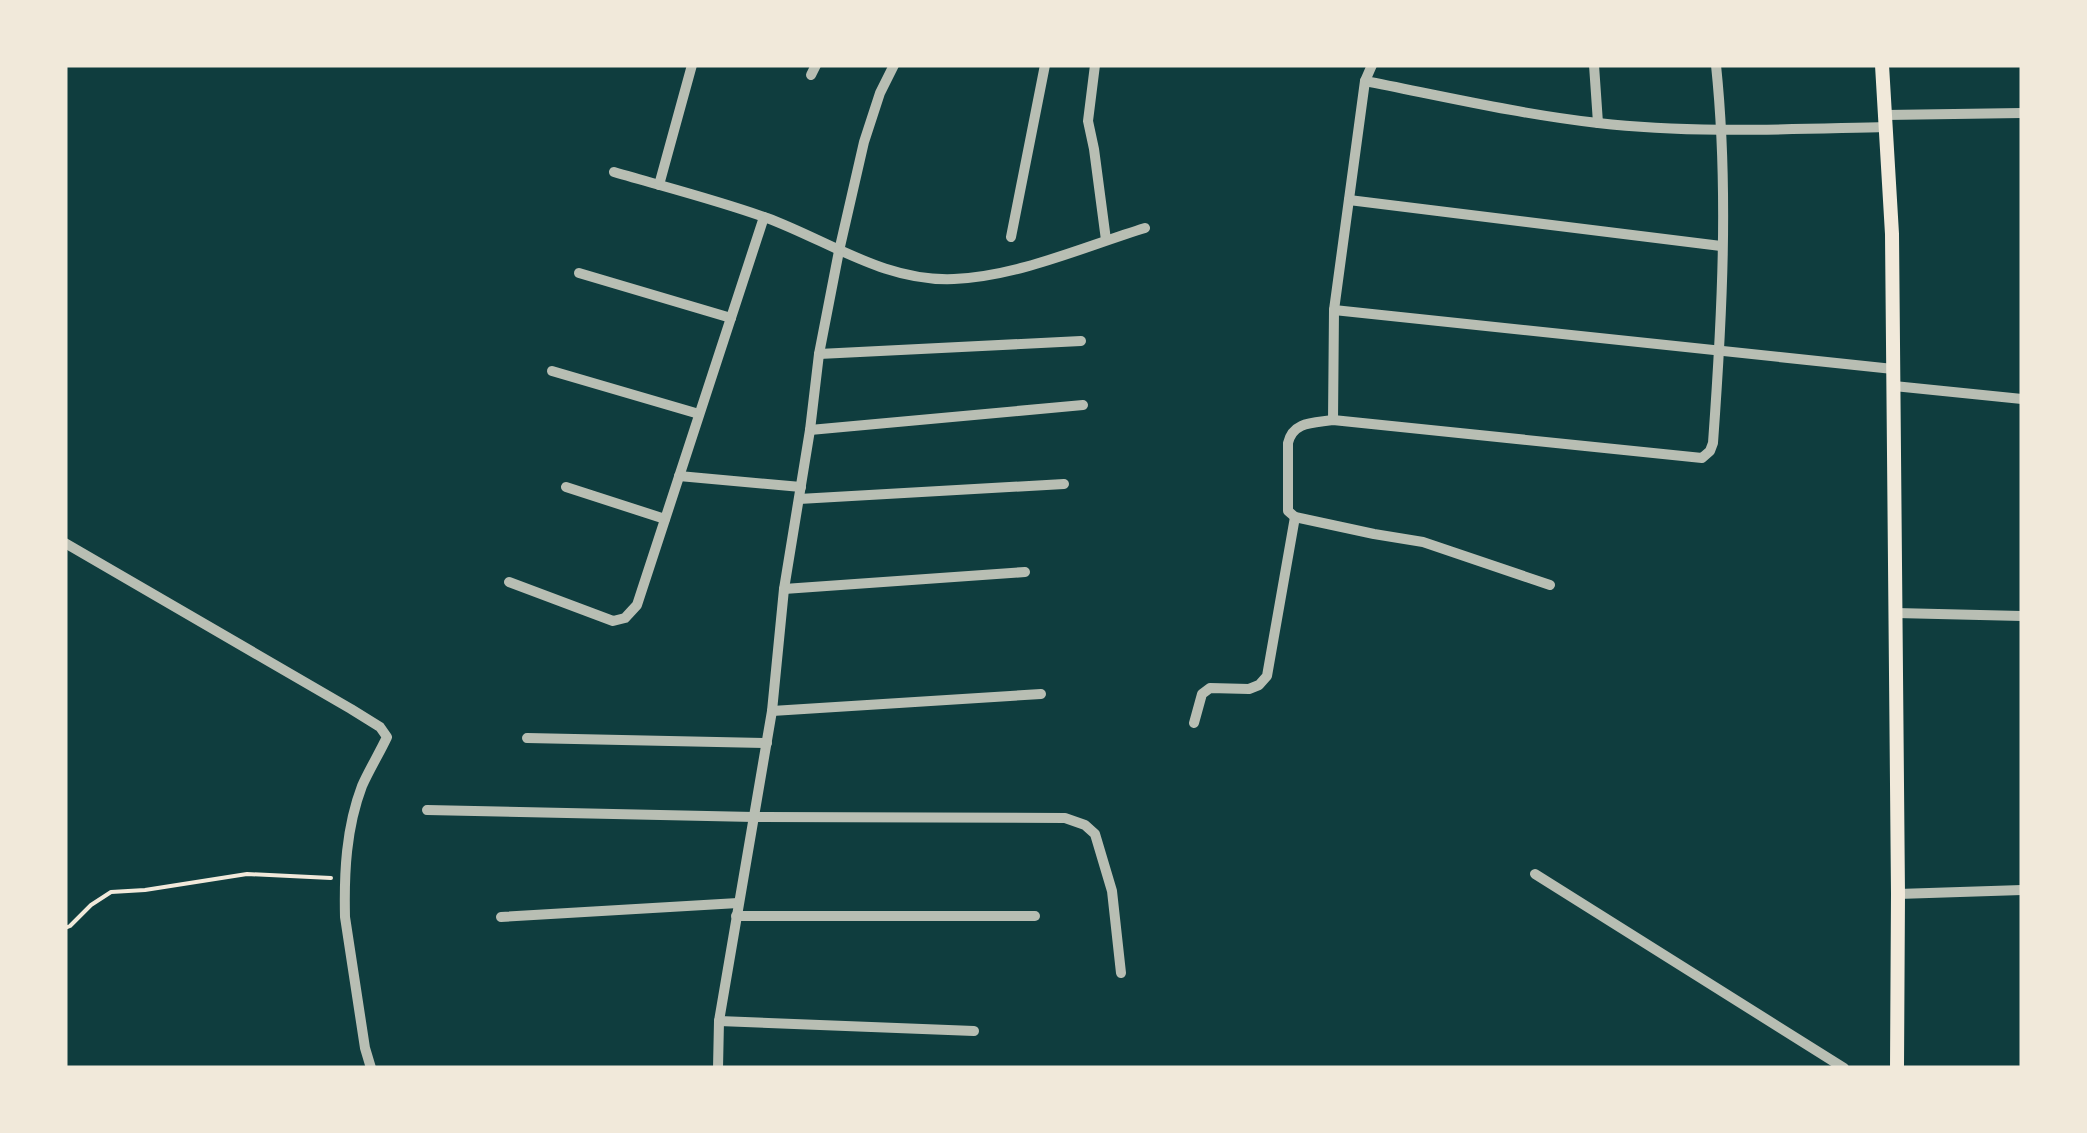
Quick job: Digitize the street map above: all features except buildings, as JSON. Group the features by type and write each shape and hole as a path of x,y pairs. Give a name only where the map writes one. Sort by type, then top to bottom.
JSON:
{"main road":[{"path":"1882,65 1891,181 1894,369 1897,1068"}],"street":[{"path":"659,185 692,65"},
{"path":"718,1068 719,1021 772,711 784,589 819,354 838,250 864,142 894,65"},
{"path":"1011,237 1045,65"},
{"path":"1096,65 1088,121 1106,240"},
{"path":"1333,420 1334,310 1365,80 1372,65"},
{"path":"1594,65 1598,123"},
{"path":"1550,585 1423,542 1295,517 1288,511 1290,432 1298,426 1333,420 1702,458 1713,443 1720,350 1723,130 1716,65"},
{"path":"1365,80 1598,123 1723,130 2022,112"},
{"path":"614,172 764,217 882,268 920,277 951,280 990,276 1145,228"},
{"path":"1349,200 1721,246"},
{"path":"509,582 613,621 626,618 636,605 764,217"},
{"path":"579,274 731,318"},
{"path":"1334,310 1894,369"},
{"path":"819,354 1081,341"},
{"path":"552,370 699,414"},
{"path":"1894,386 2022,398"},
{"path":"810,430 1083,405"},
{"path":"678,476 800,493 1064,484"},
{"path":"566,487 664,520"},
{"path":"1194,723 1202,694 1210,688 1249,689 1267,676 1295,517"},
{"path":"65,543 380,727 387,737 363,784 348,830 344,918 371,1068"},
{"path":"784,589 1025,572"},
{"path":"1896,613 2022,616"},
{"path":"772,711 1041,694"},
{"path":"527,738 766,743"},
{"path":"427,810 1065,818 1085,825 1095,834 1112,891 1121,973"},
{"path":"1535,874 1844,1068"},
{"path":"1898,894 2022,890"},
{"path":"502,917 738,903"},
{"path":"736,916 1034,916"},
{"path":"719,1021 974,1031"}],"path":[{"path":"65,928 110,892 246,874 346,878"}]}
